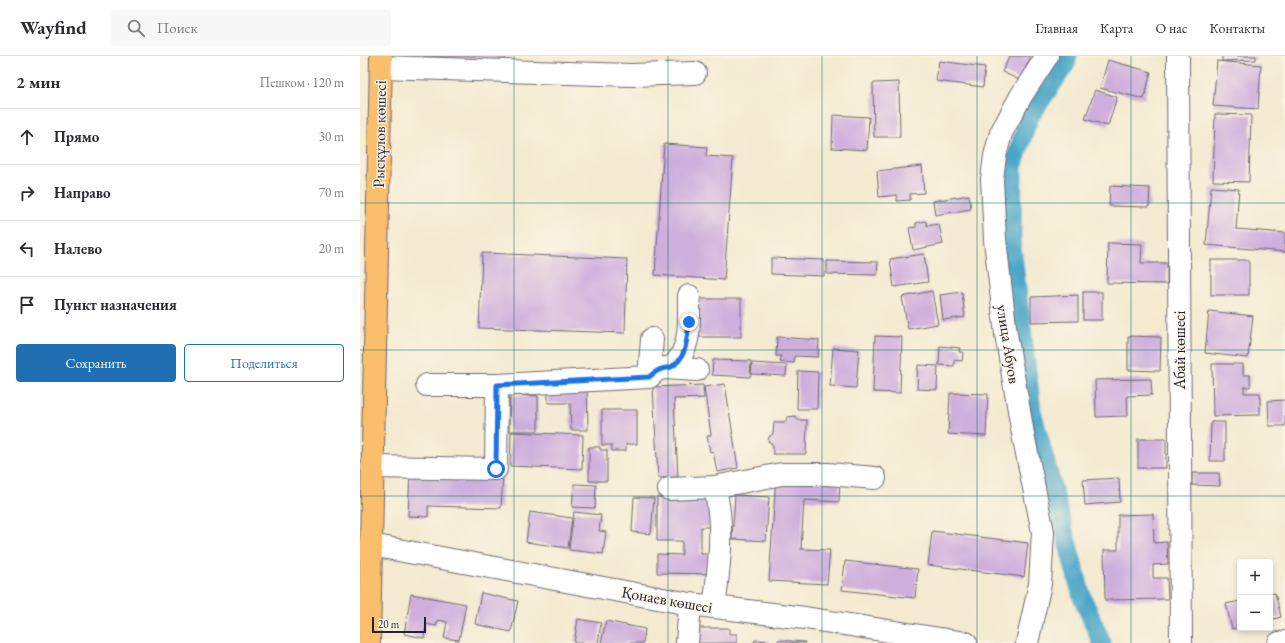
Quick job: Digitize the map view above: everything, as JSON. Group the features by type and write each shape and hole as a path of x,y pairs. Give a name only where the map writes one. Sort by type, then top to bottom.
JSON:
{"main road":[{"name":"Рысқұлов көшесі","path":"369,643 367,556 372,467 381,61"}],"street":[{"name":"улица Абуов","path":"1027,643 1040,584 1043,532 1023,434 1006,334 995,240 992,179 995,156 1001,133 1021,96 1047,56"},
{"name":"Абай көшесі","path":"1178,56 1181,643"},
{"path":"381,61 632,75 695,73"},
{"path":"670,368 679,361 687,340 689,296"},
{"path":"649,377 652,339"},
{"path":"427,385 497,385 649,377 657,370 670,368 697,370"},
{"path":"372,467 496,469 497,385"},
{"path":"669,489 714,487 782,474 828,474 874,478"},
{"path":"714,487 719,503 719,569 714,607"},
{"name":"Қонаев көшесі","path":"367,556 690,604 805,618 934,641 966,643"},
{"path":"688,643 690,604"},
{"path":"1279,643 1285,642"}],"building":[{"path":"424,56 505,56 505,63 424,63"},
{"path":"1010,56 1031,56 1020,80 1002,72"},
{"path":"1222,56 1256,56 1256,60 1222,61"},
{"path":"1108,60 1151,72 1144,99 1100,88"},
{"path":"939,61 985,67 983,87 936,81"},
{"path":"1217,61 1261,65 1258,109 1213,106"},
{"path":"899,82 900,137 874,137 873,83"},
{"path":"1095,90 1117,97 1108,126 1085,119"},
{"path":"1215,114 1251,115 1249,182 1213,181"},
{"path":"833,115 869,117 867,150 832,148"},
{"path":"664,144 707,147 706,156 733,158 724,280 655,275"},
{"path":"922,166 924,193 910,194 910,200 897,201 897,195 879,197 877,171"},
{"path":"1110,186 1150,188 1149,207 1109,206"},
{"path":"1211,187 1239,189 1236,229 1285,233 1285,252 1206,245"},
{"path":"969,195 971,209 935,215 933,201"},
{"path":"926,221 927,226 939,224 943,244 913,250 909,228 916,227 916,223"},
{"path":"1108,243 1142,244 1141,263 1167,263 1167,284 1107,283"},
{"path":"482,253 627,259 625,333 479,328"},
{"path":"924,254 928,282 894,287 890,259"},
{"path":"771,258 824,260 824,276 771,274"},
{"path":"1211,260 1249,260 1249,295 1211,295"},
{"path":"827,261 878,262 877,275 827,274"},
{"path":"932,291 938,324 908,329 902,297"},
{"path":"962,292 965,317 943,320 940,295"},
{"path":"1083,292 1102,292 1102,320 1083,320"},
{"path":"1078,295 1078,321 1031,322 1031,297"},
{"path":"698,299 741,299 741,337 698,337"},
{"path":"1209,311 1253,316 1248,358 1205,353"},
{"path":"875,336 902,337 900,393 873,392"},
{"path":"1128,336 1161,337 1160,371 1128,370"},
{"path":"777,337 819,340 818,357 794,356 794,363 780,362 781,356 776,356"},
{"path":"940,346 960,348 959,352 963,352 962,361 954,360 954,366 939,365"},
{"path":"833,348 859,350 856,388 830,386"},
{"path":"713,360 751,361 750,377 712,375"},
{"path":"752,363 787,365 786,376 751,374"},
{"path":"1212,364 1243,364 1243,375 1250,375 1250,387 1244,387 1244,393 1260,393 1260,415 1213,416"},
{"path":"918,365 938,366 937,390 917,389"},
{"path":"798,371 818,372 817,409 797,409"},
{"path":"1151,379 1152,395 1127,396 1128,416 1096,417 1095,380"},
{"path":"548,384 587,384 588,430 571,430 570,403 548,403"},
{"path":"725,384 738,468 717,472 713,451 710,452 707,436 711,435 704,387"},
{"path":"703,385 704,398 674,399 678,477 658,478 653,387"},
{"path":"950,393 988,394 986,436 948,434"},
{"path":"510,395 538,396 538,431 509,431"},
{"path":"1285,400 1285,426 1269,426 1268,401"},
{"path":"602,410 637,410 637,444 626,444 626,451 612,451 612,445 602,445"},
{"path":"795,416 798,420 807,420 806,454 773,454 773,445 768,441 769,437 773,434 774,422 785,422 788,417"},
{"path":"1211,422 1225,422 1225,461 1210,461"},
{"path":"511,432 583,435 582,469 510,466"},
{"path":"1138,439 1166,439 1166,468 1138,468"},
{"path":"589,447 600,447 600,450 607,450 607,481 589,481"},
{"path":"410,471 503,474 501,508 428,506 428,517 408,516"},
{"path":"1192,473 1219,473 1220,486 1192,485"},
{"path":"776,477 840,480 839,502 804,500 801,549 830,550 827,584 769,581"},
{"path":"1119,478 1120,502 1085,505 1083,480"},
{"path":"574,484 596,485 595,508 572,507"},
{"path":"735,495 769,497 766,541 732,539"},
{"path":"634,497 654,498 651,534 632,532"},
{"path":"657,497 716,498 716,527 701,527 701,554 715,554 714,574 657,573 657,554 682,555 682,541 657,541"},
{"path":"530,512 572,518 568,548 526,542"},
{"path":"574,512 601,515 599,531 606,532 603,554 569,550"},
{"path":"1153,514 1154,543 1167,542 1168,564 1153,565 1153,578 1167,578 1168,599 1105,600 1104,550 1118,550 1118,515"},
{"path":"932,531 1028,543 1024,577 928,565"},
{"path":"845,561 918,569 915,598 842,590"},
{"path":"481,593 518,601 511,632 475,624"},
{"path":"1275,593 1281,617 1273,619 1273,595"},
{"path":"411,594 466,604 459,640 444,638 447,622 438,620 436,626 426,624 424,638 404,634"},
{"path":"1237,602 1237,628 1232,629 1226,604"},
{"path":"578,619 601,623 598,643 574,643"},
{"path":"606,621 645,629 643,643 601,643"},
{"path":"699,628 729,628 729,634 737,634 737,643 698,643"},
{"path":"755,640 770,641 769,643 754,643"},
{"path":"778,640 805,642 805,643 778,643"}],"waterway":[{"path":"1068,56 1066,64 1029,118 1013,167 1012,247 1032,411 1082,597 1102,643"}],"route":[{"path":"496,469 497,385 649,377 657,370 670,368 679,361 687,340 689,322"}]}
